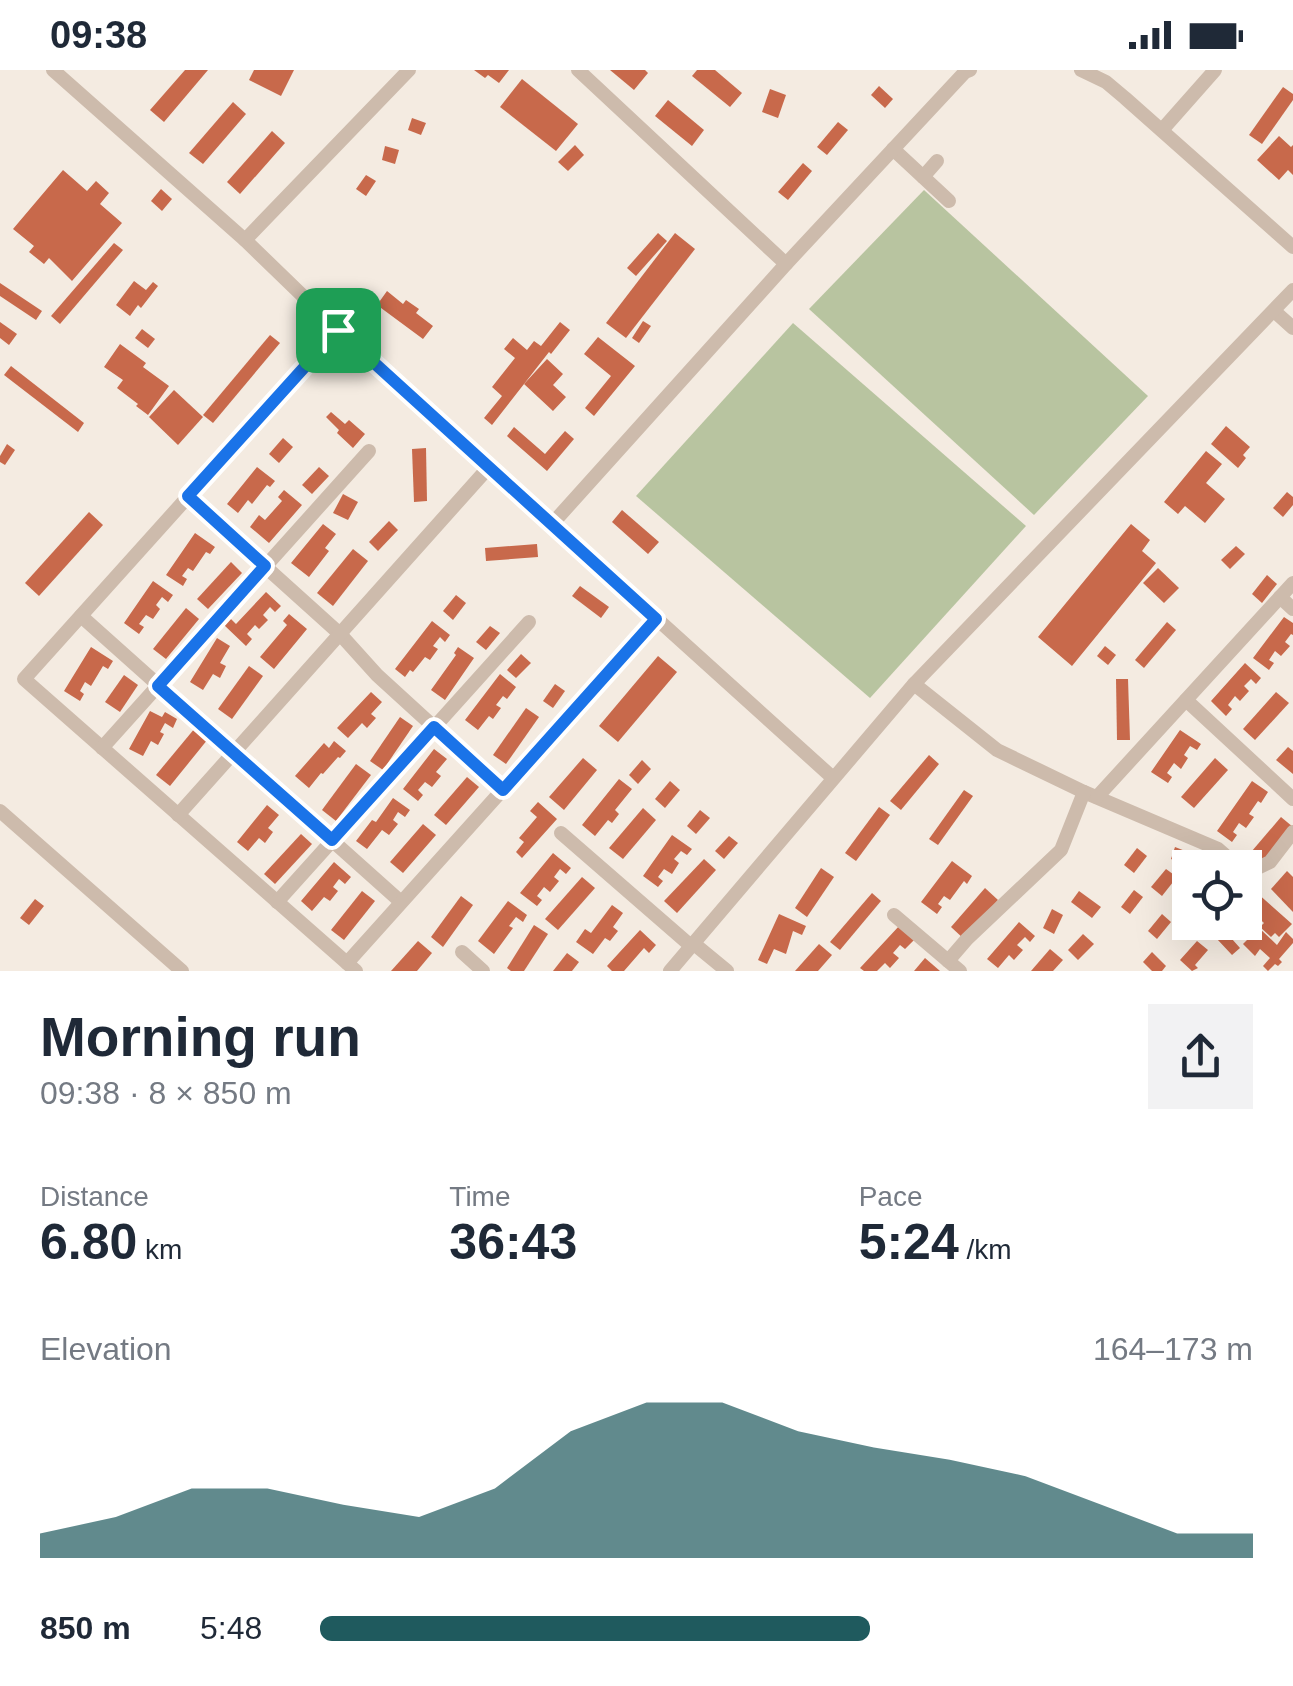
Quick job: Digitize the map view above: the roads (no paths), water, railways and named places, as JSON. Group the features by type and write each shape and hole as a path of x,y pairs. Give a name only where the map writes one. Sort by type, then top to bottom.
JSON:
{"street":[{"path":"54,70 833,778"},
{"path":"245,240 410,70"},
{"path":"578,70 786,264"},
{"path":"1084,70 1106,82 1293,247"},
{"path":"1162,130 1215,70"},
{"path":"552,524 786,264 967,71"},
{"path":"893,150 949,201"},
{"path":"923,177 937,161"},
{"path":"670,971 914,684 1293,290"},
{"path":"1274,311 1293,328"},
{"path":"338,330 24,680 351,967 401,902 656,619"},
{"path":"102,748 368,451"},
{"path":"178,814 490,467"},
{"path":"188,496 503,790"},
{"path":"894,915 954,966 967,939 1062,850 1090,794 1186,700 1293,583"},
{"path":"1280,597 1293,609"},
{"path":"81,616 401,902"},
{"path":"277,902 529,622"},
{"path":"914,684 997,750 1219,850"},
{"path":"1186,700 1293,799"},
{"path":"0,811 182,971"},
{"path":"1262,866 1270,862 1293,832"},
{"path":"561,833 727,971"},
{"path":"462,952 482,971"}]}
